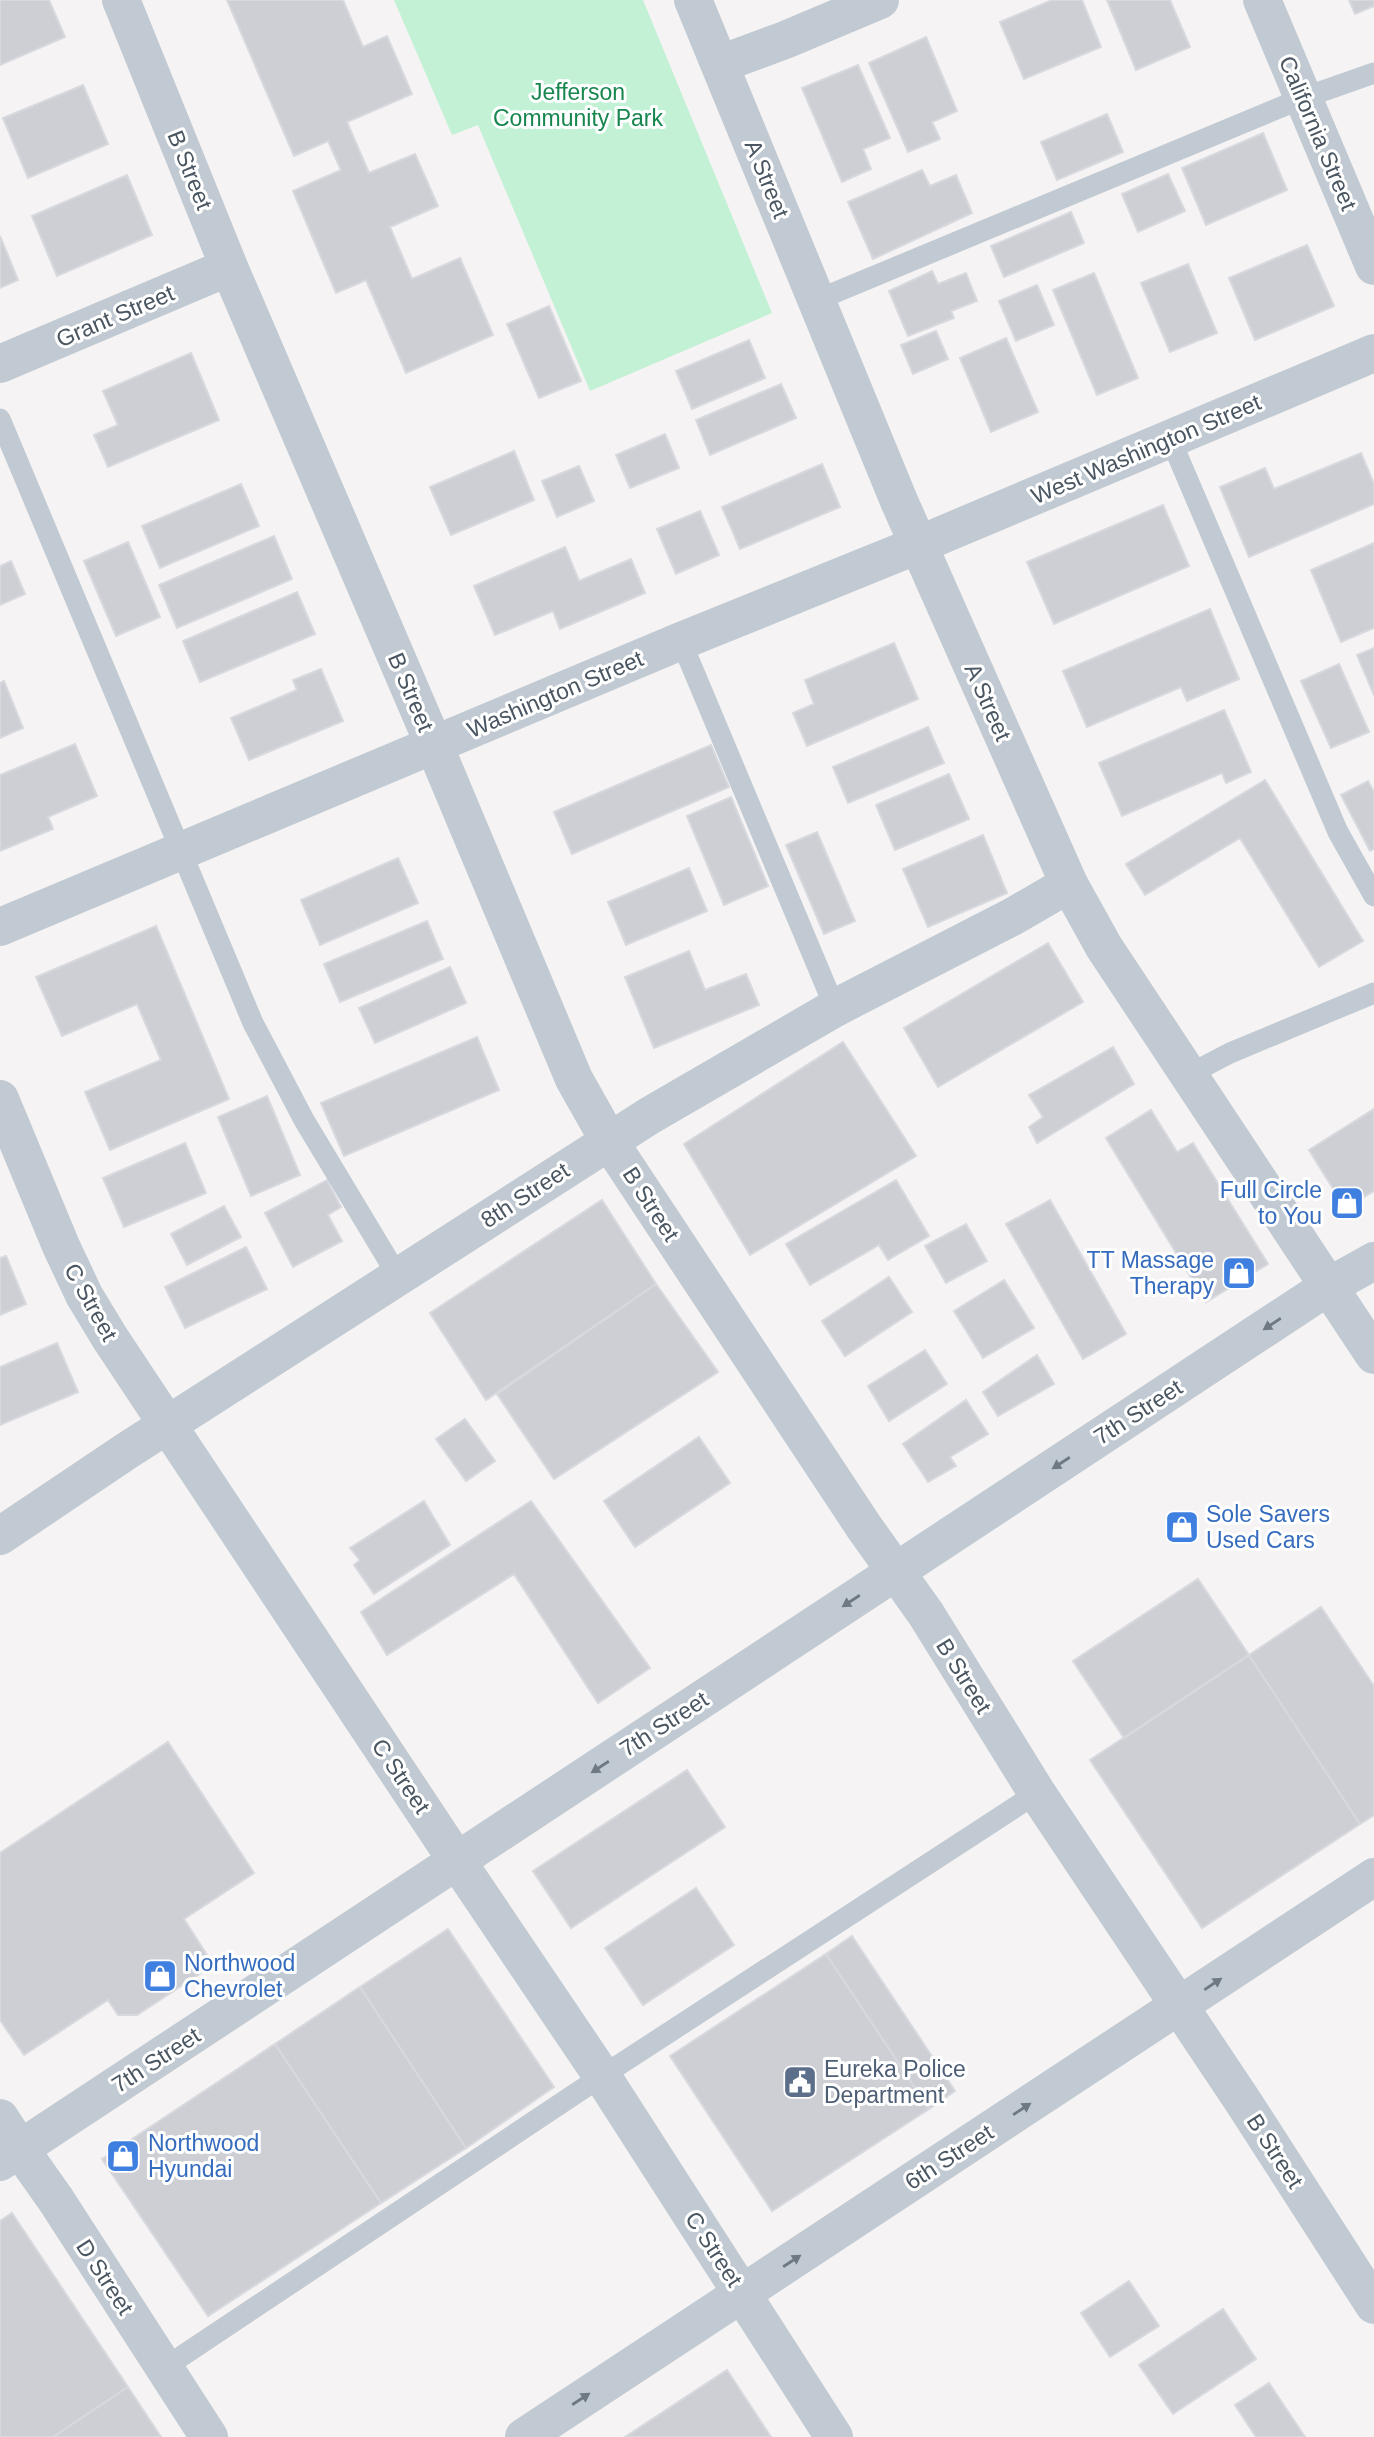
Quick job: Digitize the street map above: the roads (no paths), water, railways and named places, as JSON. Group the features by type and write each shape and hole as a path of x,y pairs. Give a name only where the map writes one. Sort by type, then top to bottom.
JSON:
{"street":[{"name":"B Street","path":"121,0 229,267 434,745 573,1079 609,1141 864,1527 926,1614 1037,1793 1374,2305"},
{"name":"A Street","path":"693,0 918,545 1069,884 1104,947 1374,1355"},
{"path":"720,64 880,0"},
{"name":"California Street","path":"1262,0 1374,267"},
{"name":"Grant Street","path":"0,364 229,267"},
{"name":"West Washington Street","path":"918,545 1374,353"},
{"name":"Washington Street","path":"0,927 681,641 918,545"},
{"name":"8th Street","path":"0,1536 609,1141 835,1009 1012,917 1069,884"},
{"name":"C Street","path":"0,1099 84,1295 168,1426 602,2076 834,2437"},
{"name":"7th Street","path":"7,2143 457,1861 1329,1286 1374,1261"},
{"name":"6th Street","path":"524,2437 1374,1877"},
{"name":"D Street","path":"7,2143 56,2200 209,2437"}],"lane":[{"path":"817,300 1303,97 1374,73"},
{"path":"0,419 183,850 253,1023 304,1120 399,1278"},
{"path":"1170,438 1338,832 1374,896"},
{"path":"681,641 835,1009"},
{"path":"1188,1075 1230,1053 1374,993"},
{"path":"164,2368 602,2076 1037,1793"}],"place":[{"name":"Full Circle to You","path":"1347,1203"},
{"name":"TT Massage Therapy","path":"1239,1273"},
{"name":"Sole Savers Used Cars","path":"1182,1527"},
{"name":"Northwood Chevrolet","path":"160,1976"},
{"name":"Eureka Police Department","path":"800,2082"},
{"name":"Northwood Hyundai","path":"123,2156"}],"park label":[{"name":"Jefferson Community Park","path":"578,105"}]}
